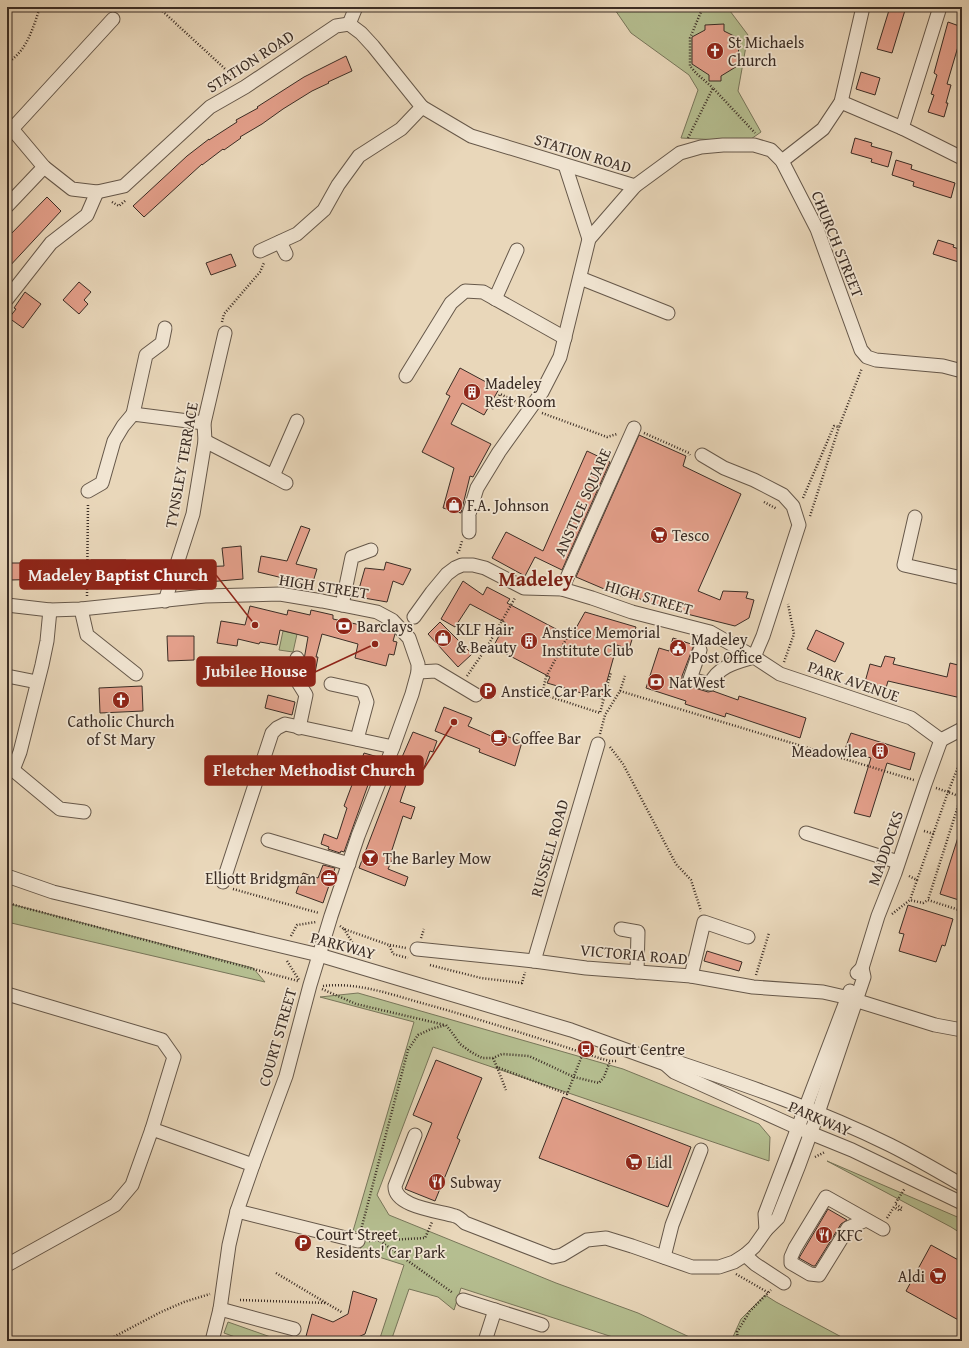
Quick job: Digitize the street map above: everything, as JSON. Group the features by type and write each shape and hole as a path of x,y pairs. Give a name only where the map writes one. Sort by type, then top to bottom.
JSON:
{"street":[{"path":"349,24 356,7"},
{"path":"782,161 823,129 841,102 863,7"},
{"path":"902,128 940,7"},
{"path":"9,126 114,19"},
{"name":"STATION ROAD","path":"9,126 44,167 72,189 97,192 124,186 210,107 245,87 336,26 349,24 361,33 373,46 422,107 471,136 565,166 635,186"},
{"path":"841,102 902,128 943,147 962,158"},
{"path":"260,251 297,234 324,210 338,185 359,156 401,129 422,107"},
{"name":"CHURCH STREET","path":"469,532 469,514 477,488 499,452 542,392 560,357 589,239 635,186 680,153 701,147 754,145 771,150 782,161 817,229 861,350 867,356"},
{"path":"565,166 589,239"},
{"path":"7,206 44,167"},
{"path":"7,299 51,243 87,215 97,192"},
{"path":"276,244 286,254"},
{"path":"495,299 517,250"},
{"path":"580,278 668,313"},
{"path":"406,376 451,302 465,291 483,292 565,338"},
{"path":"88,491 102,483 114,441 123,426 133,414 146,355 162,343 165,328"},
{"name":"TYNSLEY TERRACE","path":"165,601 193,514 205,441 204,423 225,333"},
{"path":"867,356 876,360 943,366 962,371"},
{"path":"133,414 204,423"},
{"path":"273,476 298,421"},
{"name":"ANSTICE SQUARE","path":"562,589 634,428"},
{"path":"205,441 286,483"},
{"path":"696,456 754,480 783,495 793,506 799,525 763,636 754,657 732,664 719,671 713,677 710,684 690,679 700,650"},
{"path":"915,517 904,565 962,578"},
{"path":"342,605 352,557 371,550"},
{"name":"HIGH STREET","path":"7,605 50,610 84,609 205,596 280,594 376,612 393,621 409,638 417,623 414,617 447,574 462,565 474,565 485,568 524,588 562,589 632,612 710,632 754,657"},
{"path":"84,609 87,635 136,674"},
{"path":"50,610 47,641 20,752 10,770 60,809 84,812"},
{"path":"393,621 403,617 414,617"},
{"name":"COURT STREET","path":"212,1341 221,1300 229,1245 237,1211 286,1076 310,984 331,916 358,836 394,747 418,672 418,664 409,638"},
{"name":"PARK AVENUE","path":"754,657 780,674 911,718 941,740"},
{"path":"297,658 293,674 306,695 299,728"},
{"path":"418,672 436,671 476,696"},
{"path":"7,676 37,682"},
{"path":"331,684 363,691 368,702 357,739"},
{"path":"223,882 272,732 277,728 285,724 394,747"},
{"path":"941,740 962,729"},
{"name":"MADDOCKS","path":"766,1230 765,1214 798,1128 852,999 864,977 862,968 878,916 941,740"},
{"name":"RUSSELL ROAD","path":"534,961 603,741"},
{"path":"806,832 898,862"},
{"path":"268,840 349,864"},
{"name":"PARKWAY","path":"7,876 53,892 319,955 571,1030 665,1064 674,1072 798,1128 881,1163 962,1203"},
{"path":"691,976 704,922 748,937"},
{"path":"621,928 638,932 637,972"},
{"name":"VICTORIA ROAD","path":"417,949 586,968 691,976 753,987 823,992 852,999 935,1025 962,1030"},
{"path":"7,994 162,1040 174,1057 152,1129 132,1185 115,1205 7,1265"},
{"name":"MADDOCKS","path":"437,1211 456,1216 465,1223 553,1257 562,1254 586,1240 606,1238 692,1267 719,1267 734,1262 745,1255 762,1238 766,1230 778,1218 818,1113 852,999"},
{"name":"PARKWAY","path":"665,1064 677,1062 766,1092 806,1108 890,1145 962,1185"},
{"path":"152,1129 253,1165"},
{"path":"415,1135 395,1186 396,1194 403,1200 423,1208 437,1211"},
{"path":"664,1257 672,1225 701,1150"},
{"path":"866,1220 848,1228 819,1275 810,1274 791,1263 791,1256 794,1248 826,1197 883,1229"},
{"path":"237,1211 358,1241"},
{"path":"745,1255 755,1264 784,1283"},
{"path":"221,1300 294,1329"},
{"path":"463,1300 542,1325"},
{"path":"485,1341 495,1310"}],"path":[{"path":"7,63 17,56 28,41 40,7"},
{"path":"158,7 245,87"},
{"path":"703,7 690,38 690,66 755,133"},
{"path":"680,153 713,88"},
{"path":"97,192 119,206 130,195"},
{"path":"225,333 221,327 224,314 260,272 276,244"},
{"path":"762,500 782,511 801,502 834,426 839,427 867,356"},
{"path":"492,409 500,394 530,409 607,438"},
{"path":"634,428 696,456"},
{"path":"84,609 88,491"},
{"path":"461,686 487,647 515,598"},
{"path":"572,628 546,677 542,694 605,715"},
{"path":"600,713 611,672"},
{"path":"624,676 620,691 605,715 603,741 623,764 676,864 691,880 704,922"},
{"path":"620,691 925,784 961,797 928,900 923,903 910,900"},
{"path":"878,916 892,915 910,900 962,757"},
{"path":"924,831 934,834"},
{"path":"909,876 917,880"},
{"path":"223,882 230,888 325,914"},
{"path":"928,900 962,911"},
{"path":"7,902 301,982 286,959"},
{"path":"291,936 297,925 320,921"},
{"path":"344,929 358,952"},
{"path":"753,987 769,933"},
{"path":"352,986 354,979"},
{"path":"331,985 352,986 372,989 446,1010 610,1061 604,1077 599,1083 574,1077 529,1056 502,1054 493,1058 482,1058 460,1044 446,1025 356,1004 318,988 331,985"},
{"path":"437,1211 425,1238 358,1241 408,1050 418,1035 431,1029 446,1025"},
{"path":"497,1067 567,1094 583,1053"},
{"path":"493,1058 506,1090"},
{"path":"812,1163 814,1158 825,1152 831,1154"},
{"path":"894,1207 900,1211 902,1208 895,1204 907,1186"},
{"path":"379,1241 463,1300"},
{"path":"733,1272 769,1293 750,1311 737,1332 738,1341"},
{"path":"276,1273 343,1313"},
{"path":"106,1341 178,1305 221,1300 327,1303"}],"green space":[{"path":"613,7 727,7 748,35 738,91 761,132 751,139 719,140 681,138 698,90 689,75 631,33"},
{"path":"283,631 297,634 293,652 279,650"},
{"path":"7,903 253,968 265,982 7,922"},
{"path":"358,993 623,1069 759,1124 770,1137 769,1161 433,1047 377,1195 389,1215 556,1283 638,1313 698,1341 625,1341 461,1288 454,1310 438,1297 409,1289 391,1341 379,1341 404,1265 360,1251 365,1234 353,1231 414,1022 320,997"},
{"path":"827,1161 962,1219 962,1234 951,1227"},
{"path":"765,1295 849,1341 732,1341 741,1319"},
{"path":"228,1322 282,1341 246,1341 224,1333"}],"building":[{"path":"890,7 906,7 892,53 877,49"},
{"path":"948,22 962,27 962,33 947,84 951,85 944,117 928,112 934,95 931,94 937,75 934,73"},
{"name":"St Michaels Church","path":"724,24 724,31 738,38 739,65 721,76 721,81 709,81 709,75 692,64 692,37 705,30 705,25"},
{"path":"346,56 352,71 312,91 240,137 241,138 202,164 144,217 133,206 187,156 209,139 304,77"},
{"path":"861,72 880,78 875,95 856,89"},
{"path":"855,138 872,143 871,146 892,152 888,167 871,162 872,159 851,153"},
{"path":"896,160 912,165 911,169 955,183 951,198 913,186 914,182 892,175"},
{"path":"47,197 61,211 7,269 7,238"},
{"path":"938,240 954,245 953,247 962,250 962,263 933,254"},
{"path":"231,254 236,266 211,275 206,263"},
{"path":"79,282 91,292 84,300 88,304 79,314 63,300"},
{"path":"25,292 41,304 23,328 9,318 16,309 14,308"},
{"path":"460,368 499,389 484,415 462,403 451,424 491,444 473,477 470,476 461,513 443,508 454,468 422,452 450,396 446,394"},
{"name":"Tesco","path":"639,435 686,456 683,466 741,494 698,591 720,600 723,591 748,592 746,598 754,600 749,618 735,626 663,608 625,593 623,597 576,577"},
{"path":"587,451 610,462 562,570 535,557 525,576 492,558 506,532 543,551"},
{"path":"301,526 310,529 296,564 317,569 312,585 258,572 261,556 287,561"},
{"path":"241,546 243,579 184,584 183,570 193,569 192,567 224,566 222,548"},
{"path":"91,560 126,560 126,566 146,568 150,561 168,562 159,587 91,586 91,584 51,583 51,579 10,580 10,563 37,563 37,568 91,568"},
{"path":"386,562 411,569 403,585 393,581 387,602 364,598 366,590 359,589 365,568 384,570"},
{"path":"463,581 483,595 487,587 510,599 507,603 571,637 585,612 636,627 629,649 617,645 602,699 547,683 550,677 493,647 506,623 470,604 455,627 441,619"},
{"path":"250,606 287,615 288,610 310,615 311,610 333,615 333,619 393,632 395,634 393,641 397,642 394,655 389,654 386,666 355,658 358,644 322,634 316,657 318,657 315,673 302,671 308,637 280,630 277,645 260,642 259,644 238,639 237,646 217,643 221,621 245,625"},
{"path":"440,622 472,654 458,667 428,634"},
{"path":"816,630 844,643 835,662 807,649"},
{"path":"167,636 194,636 194,660 168,661"},
{"path":"673,638 694,645 682,676 682,681 685,685 708,692 713,691 738,700 739,696 806,718 800,738 726,713 725,717 685,704 686,701 646,688 659,648 669,651"},
{"path":"885,656 895,658 893,664 947,677 950,663 962,666 961,698 888,681 886,688 865,682 870,664 881,667"},
{"name":"Catholic Church of St Mary","path":"142,686 143,711 100,713 99,688"},
{"path":"268,695 295,702 292,715 265,708"},
{"path":"444,707 472,718 468,726 491,736 493,731 522,742 515,766 479,752 480,749 435,731"},
{"path":"413,732 437,741 433,752 430,751 424,768 413,764 400,802 415,807 411,819 403,816 390,856 393,858 388,869 408,877 405,886 359,868 399,764"},
{"path":"851,733 915,753 910,770 887,763 870,817 854,813 871,758 845,749"},
{"path":"364,753 378,757 344,852 341,851 340,853 328,849 329,847 321,844 324,834 337,839 347,808 344,806"},
{"path":"960,831 962,831 962,901 940,894"},
{"path":"323,865 335,868 323,903 296,893 303,873 318,878"},
{"path":"908,905 953,919 945,946 942,945 936,962 899,951 904,934 899,933"},
{"path":"707,951 742,962 739,971 704,961"},
{"path":"436,1060 482,1078 457,1138 460,1140 435,1201 405,1189 432,1123 413,1115"},
{"path":"563,1097 691,1147 668,1207 539,1158"},
{"path":"828,1209 847,1220 841,1224 815,1266 813,1266 799,1258"},
{"name":"Aldi","path":"931,1245 962,1262 962,1322 906,1291"},
{"path":"353,1291 377,1299 365,1334 349,1341 305,1340 312,1314 333,1322 348,1314"}],"place":[{"name":"St Michaels Church","path":"715,51"},
{"name":"Madeley Rest Room","path":"472,392"},
{"name":"F.A. Johnson","path":"454,505"},
{"name":"Tesco","path":"659,535"},
{"name":"Madeley Baptist Church","path":"255,625"},
{"name":"Barclays","path":"344,626"},
{"name":"KLF Hair & Beauty","path":"443,638"},
{"name":"Anstice Memorial Institute Club","path":"529,641"},
{"name":"Jubilee House","path":"375,644"},
{"name":"Madeley Post Office","path":"678,648"},
{"name":"NatWest","path":"656,682"},
{"name":"Anstice Car Park","path":"488,691"},
{"name":"Catholic Church of St Mary","path":"121,700"},
{"name":"Fletcher Methodist Church","path":"454,722"},
{"name":"Coffee Bar","path":"499,738"},
{"name":"Meadowlea","path":"880,751"},
{"name":"The Barley Mow","path":"370,858"},
{"name":"Elliott Bridgman","path":"329,878"},
{"name":"Court Centre","path":"586,1049"},
{"name":"Lidl","path":"634,1162"},
{"name":"Subway","path":"437,1182"},
{"name":"KFC","path":"824,1235"},
{"name":"Court Street Residents' Car Park","path":"303,1243"},
{"name":"Aldi","path":"938,1276"}],"district":[{"name":"Madeley","path":"536,579"}]}
